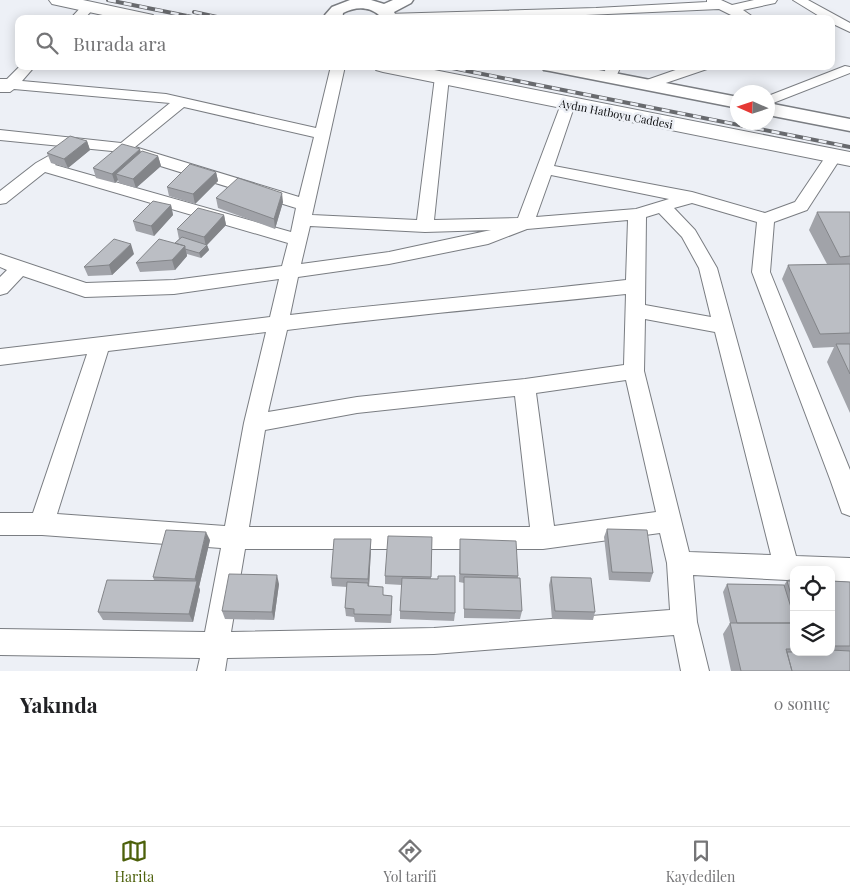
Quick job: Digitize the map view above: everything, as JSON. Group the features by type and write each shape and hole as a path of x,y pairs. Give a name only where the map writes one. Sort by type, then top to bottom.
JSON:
{"main road":[{"path":"58,0 83,13 105,15"},
{"name":"Aydın Hatboyu Caddesi","path":"404,70 842,158"}],"street":[{"path":"376,9 405,0"},
{"path":"584,12 605,0"},
{"path":"710,0 735,13"},
{"path":"562,15 584,12 735,13 771,0"},
{"path":"799,0 826,15"},
{"path":"330,13 339,8 529,15"},
{"path":"835,20 850,28"},
{"path":"835,65 847,72"},
{"path":"3,87 23,70"},
{"path":"211,671 255,423 292,272 337,70"},
{"path":"591,70 612,72 646,85 730,101"},
{"path":"646,85 690,70"},
{"path":"775,98 847,72"},
{"path":"426,226 442,77"},
{"path":"3,87 166,98 323,134"},
{"path":"123,149 181,102"},
{"path":"525,224 568,104"},
{"path":"775,110 850,124"},
{"path":"0,135 114,146 304,212 426,226 525,224 637,214 692,198"},
{"path":"0,199 74,142"},
{"path":"545,170 692,198 766,219 801,206 842,158"},
{"path":"42,166 298,240"},
{"path":"662,206 689,234 708,268 787,568"},
{"path":"637,214 634,371 679,563 684,622 695,671"},
{"path":"766,219 762,272 846,480 850,506"},
{"path":"0,260 85,290 174,287 389,258 479,240 525,224"},
{"path":"0,288 20,268"},
{"path":"0,357 415,307 508,300 635,286"},
{"path":"635,310 724,326"},
{"path":"42,524 100,344"},
{"path":"255,423 357,405 525,387 634,371"},
{"path":"525,387 543,538"},
{"path":"0,524 42,524 235,538 543,538 670,521"},
{"path":"679,563 850,570"},
{"path":"0,642 216,645 434,641 684,622"}],"building":[{"path":"70,136 87,141 64,159 47,153"},
{"path":"122,144 140,149 112,174 93,168"},
{"path":"142,151 158,156 133,179 116,174"},
{"path":"190,164 216,172 193,194 167,187"},
{"path":"238,178 282,193 274,219 216,198"},
{"path":"153,201 171,205 151,226 133,221"},
{"path":"198,208 224,215 204,237 177,229"},
{"path":"817,212 850,212 850,256 840,257"},
{"path":"182,237 207,245 199,253 185,249 185,246 175,243"},
{"path":"114,239 131,244 109,265 84,267"},
{"path":"159,239 185,246 172,260 136,263"},
{"path":"850,264 850,333 820,334 788,265"},
{"path":"836,344 850,344 850,374"},
{"path":"607,529 647,530 653,573 612,572"},
{"path":"166,530 206,532 195,579 153,577"},
{"path":"388,536 432,537 431,577 385,576"},
{"path":"334,539 371,539 368,579 331,578"},
{"path":"460,539 516,541 518,576 460,574"},
{"path":"229,574 277,575 272,612 222,611"},
{"path":"438,576 455,576 455,613 400,611 402,578 438,579"},
{"path":"464,577 520,578 522,611 464,609"},
{"path":"551,577 591,578 595,612 555,611"},
{"path":"107,580 197,581 189,614 98,612"},
{"path":"835,581 850,582 850,646 835,646"},
{"path":"347,582 368,583 368,586 383,587 383,595 392,596 391,615 354,614 354,609 345,608"},
{"path":"727,584 784,585 790,604 790,623 737,623"},
{"path":"730,623 790,623 790,649 786,649 792,671 741,671"},
{"path":"835,650 850,651 850,671 792,671 787,652 790,652 790,656 835,656"}],"railway":[{"path":"108,0 182,15"},
{"path":"194,12 208,15"},
{"path":"462,70 850,147"}]}
